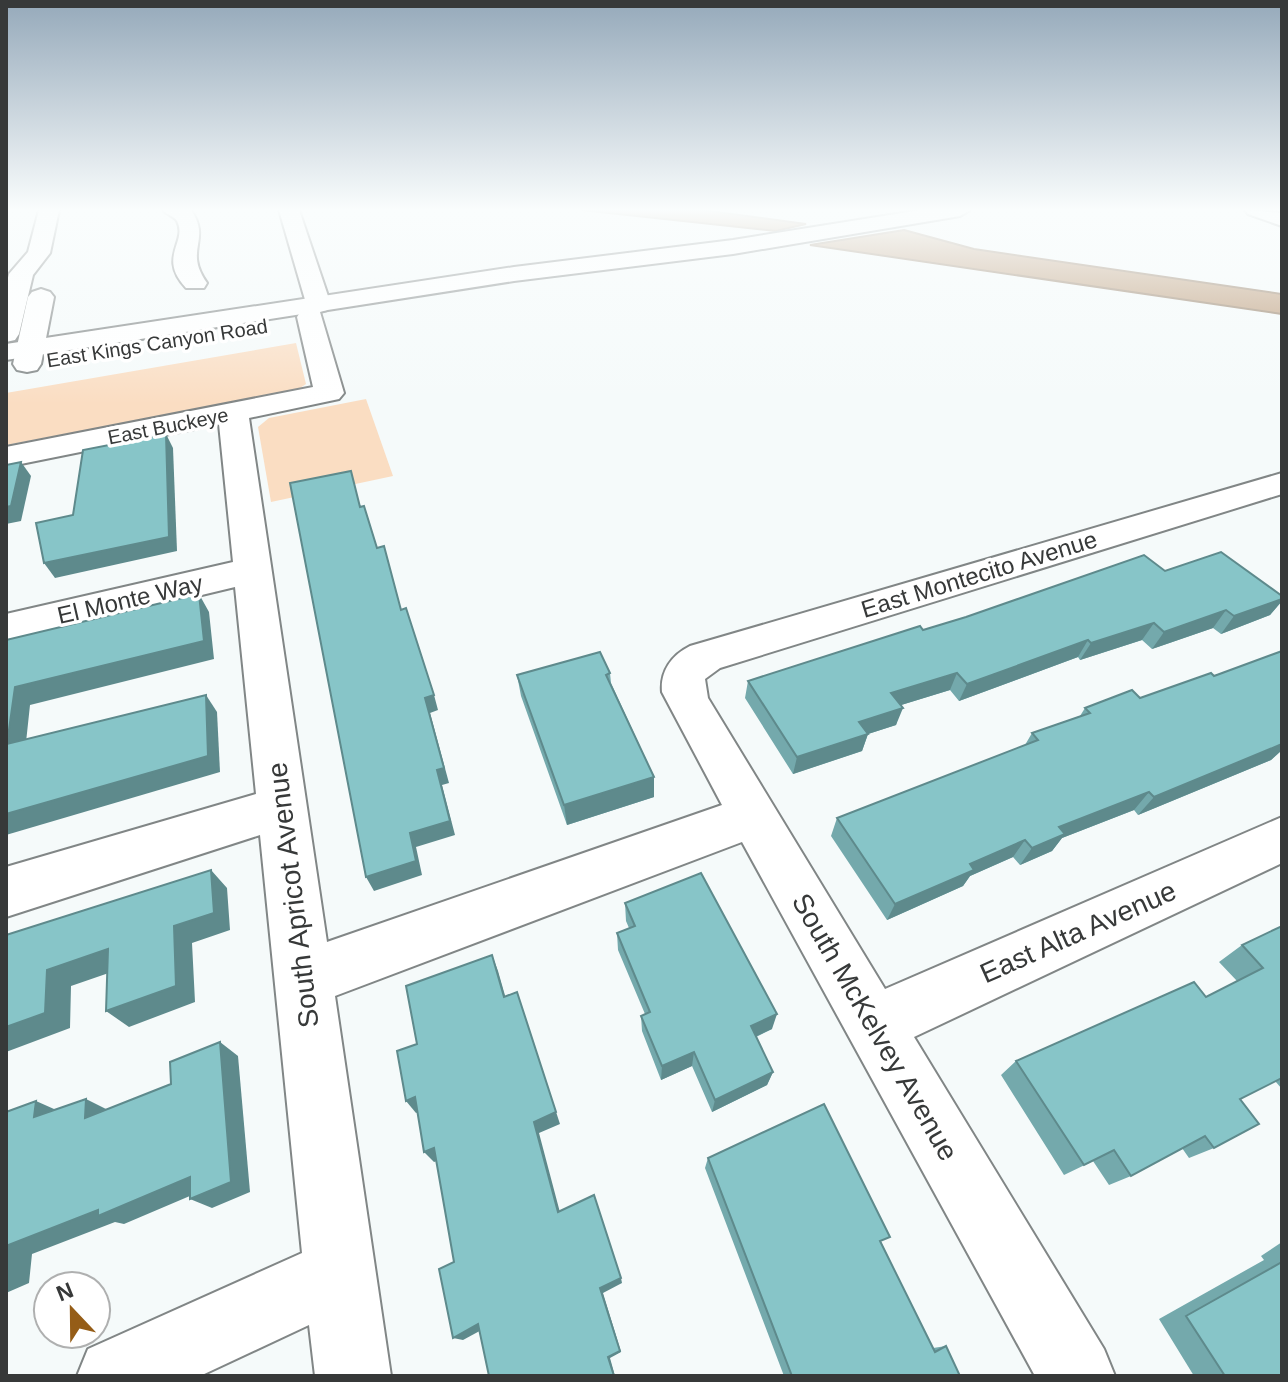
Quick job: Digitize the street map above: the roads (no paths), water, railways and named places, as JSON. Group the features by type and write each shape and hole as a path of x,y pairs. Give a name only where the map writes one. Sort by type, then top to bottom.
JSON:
{"street":[{"path":"6,334 21,274"},
{"path":"17,358 45,274"},
{"path":"186,274 195,283"},
{"path":"305,274 314,311"},
{"name":"East Kings Canyon Road","path":"314,311 520,274"},
{"name":"East Kings Canyon Road","path":"17,358 553,274"},
{"name":"East Buckeye","path":"6,457 329,393 314,311"},
{"name":"South Apricot Avenue","path":"233,414 353,1376"},
{"name":"East Montecito Avenue","path":"683,675 691,664 705,657 1282,483"},
{"name":"El Monte Way","path":"6,628 254,570"},
{"name":"South McKelvey Avenue","path":"683,675 681,686 686,700 1077,1376"},
{"path":"6,892 283,807"},
{"path":"304,979 753,816"},
{"name":"East Alta Avenue","path":"874,1025 1282,839"},
{"path":"115,1376 340,1273"}]}
